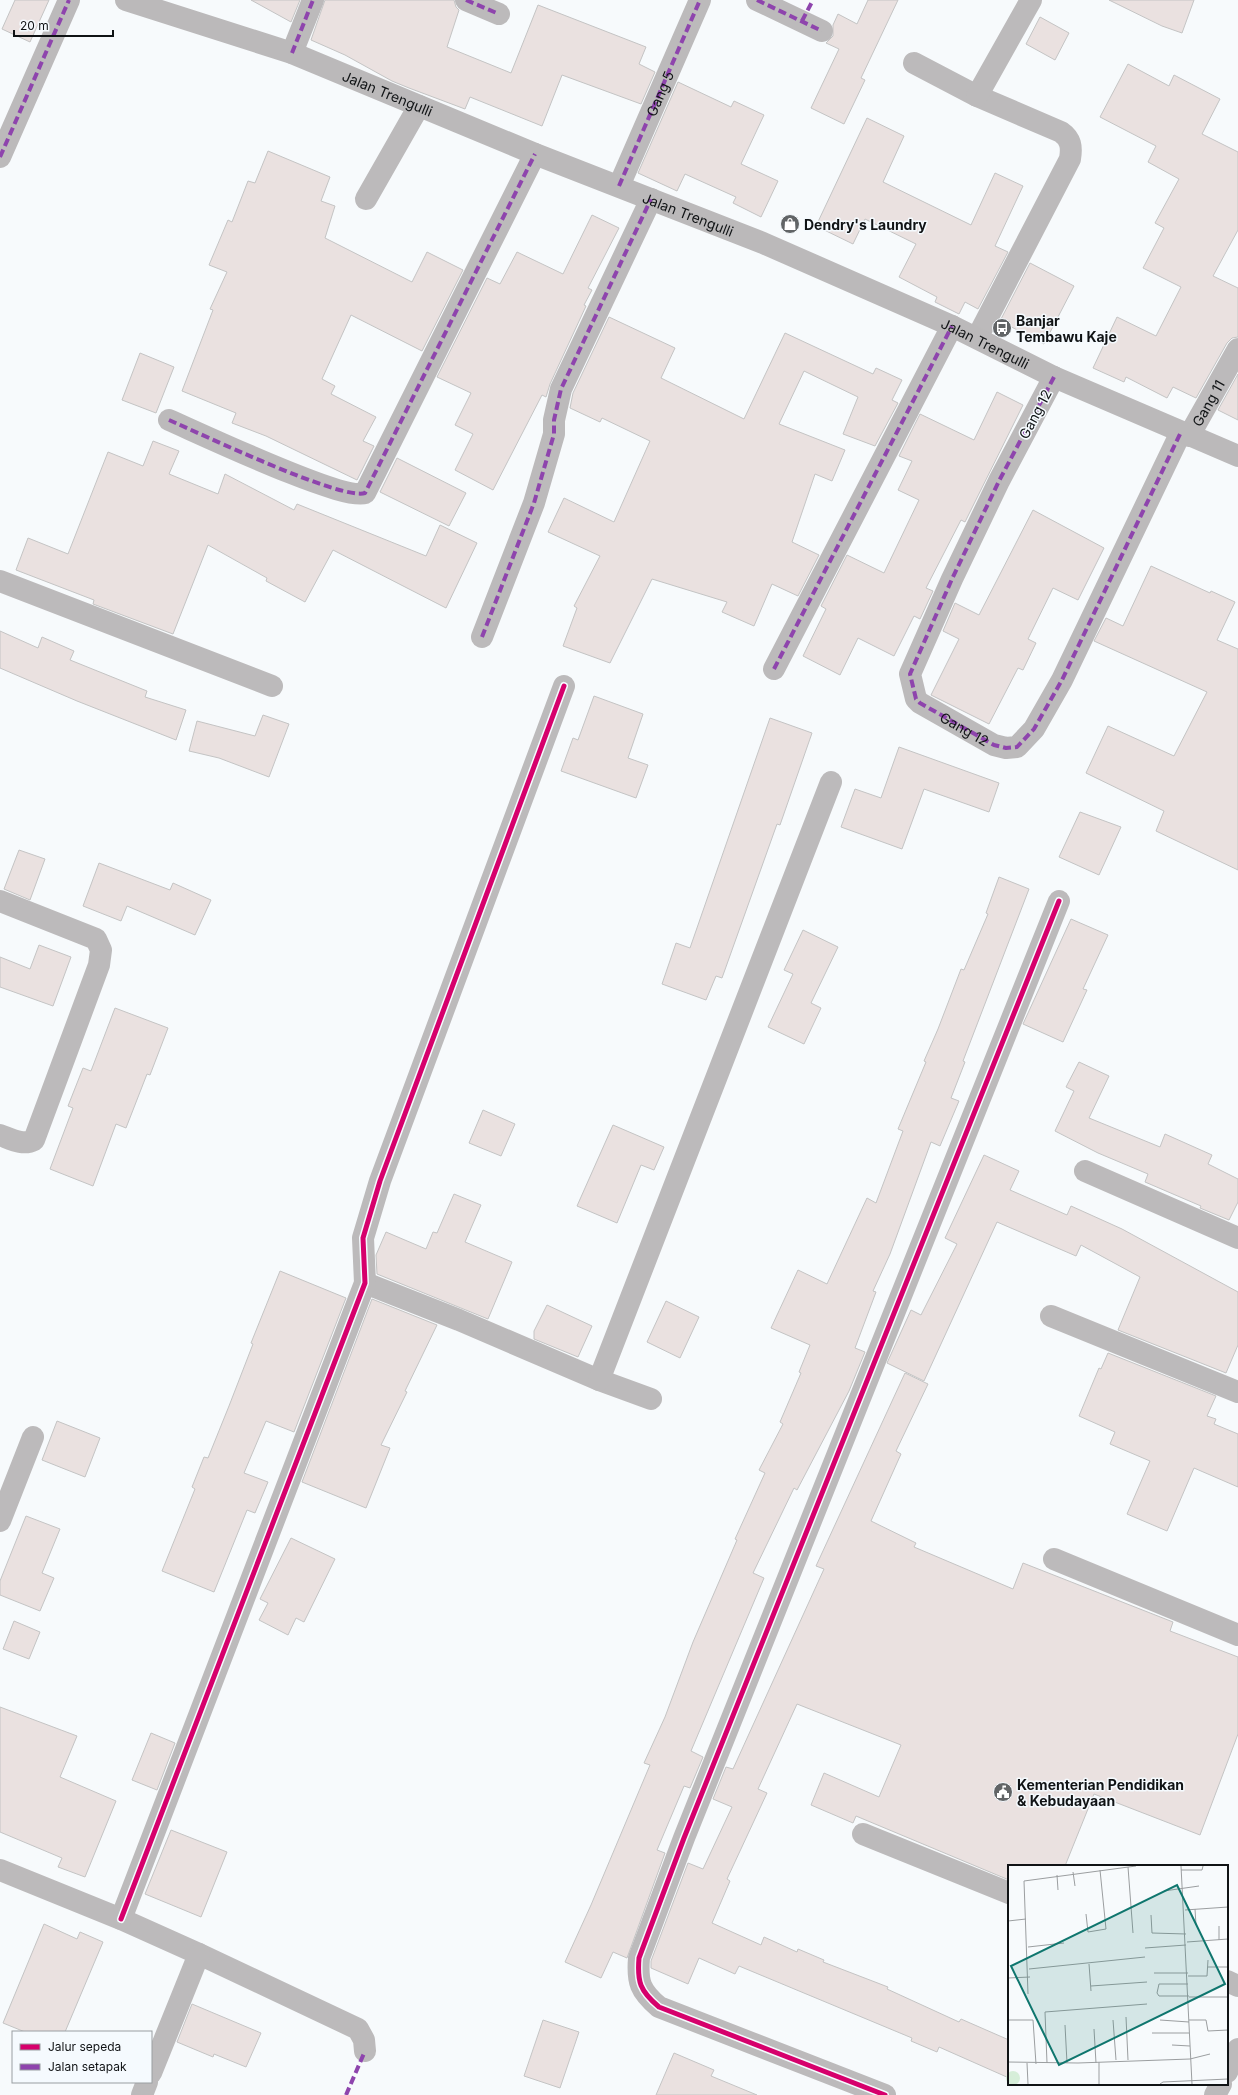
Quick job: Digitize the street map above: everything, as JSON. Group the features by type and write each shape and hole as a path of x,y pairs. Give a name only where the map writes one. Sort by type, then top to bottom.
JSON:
{"main road":[{"name":"Jalan Trengulli","path":"126,0 292,53 535,154 763,244 952,326 1054,377 1238,456"}],"street":[{"path":"0,157 69,0"},
{"path":"292,53 313,0"},
{"path":"466,0 499,14"},
{"name":"Gang 5","path":"619,186 700,0"},
{"path":"757,0 822,31"},
{"path":"977,96 1031,0"},
{"path":"914,63 977,96 1061,132 1067,137 1072,149 1070,159 977,338"},
{"path":"366,199 419,106"},
{"path":"169,420 312,482 354,494 365,493 535,154"},
{"path":"482,637 534,503 554,434 554,420 561,389 651,199"},
{"path":"774,669 952,326"},
{"name":"Gang 11","path":"1185,434 1238,349"},
{"name":"Gang 12","path":"1054,377 999,481 952,579 910,674 916,699 920,703 994,744 1006,748 1017,747 1034,729 1062,680 1185,434"},
{"path":"0,581 272,686"},
{"path":"121,1919 365,1283 363,1238 380,1181 564,686"},
{"path":"599,1380 831,782"},
{"path":"885,2095 658,2007 647,1997 641,1987 638,1974 639,1958 684,1838 1058,901"},
{"path":"0,902 96,939 100,950 99,965 34,1140 23,1143 0,1135"},
{"path":"1085,1171 1238,1238"},
{"path":"365,1283 459,1320 599,1380 651,1399"},
{"path":"1051,1316 1238,1392"},
{"path":"0,1521 33,1437"},
{"path":"1054,1559 1238,1635"},
{"path":"863,1834 1008,1893"},
{"path":"0,1870 121,1919 358,2029 364,2040 365,2051"},
{"path":"152,2071 199,1954"},
{"path":"1228,1981 1238,1986"},
{"path":"1228,2070 1238,2049"},
{"path":"142,2095 148,2083"},
{"path":"1216,2095 1221,2085"}],"building":[{"path":"15,0 49,0 30,42 2,29"},
{"path":"251,0 300,0 291,22"},
{"path":"325,0 454,0 456,7 459,10 447,47 511,73 538,5 646,47 639,64 655,72 641,104 562,75 542,126 470,97 465,109 392,81 345,55 311,40"},
{"path":"868,0 898,0 861,78 865,80 844,124 811,108 839,49 826,43 833,36 833,25 838,14 857,24"},
{"path":"1109,0 1194,0 1182,33 1162,26"},
{"path":"1040,17 1069,33 1055,60 1026,44"},
{"path":"1128,64 1169,86 1174,75 1220,99 1202,134 1238,152 1238,230 1213,276 1238,288 1238,337 1232,338 1227,343 1196,398 1173,387 1167,398 1126,377 1124,382 1093,368 1117,317 1156,336 1181,287 1143,268 1164,228 1155,223 1179,179 1148,162 1156,146 1100,117"},
{"path":"678,82 731,107 734,101 764,115 741,164 778,181 761,217 733,203 736,197 685,174 677,191 638,173"},
{"path":"867,118 904,136 883,182 971,225 995,173 1023,186 995,246 1008,252 978,309 965,302 959,314 935,302 937,297 899,277 916,244 865,219 853,244 816,226"},
{"path":"268,151 330,177 321,201 335,206 325,238 412,282 427,252 463,270 422,351 351,315 322,379 335,386 331,394 376,417 363,441 374,446 357,480 266,436 232,423 236,413 182,391 213,310 210,309 227,272 209,265 228,220 232,222 248,181 255,183"},
{"path":"592,215 619,228 588,288 592,290 584,305 586,306 550,384 546,397 542,395 493,490 455,470 473,434 455,425 471,393 437,377 487,278 500,284 517,252 563,274"},
{"path":"1030,263 1074,286 1044,344 1000,321"},
{"path":"609,317 675,348 661,378 744,419 785,333 873,374 876,368 902,380 892,400 898,403 875,446 843,434 858,397 804,371 779,424 845,450 832,481 815,474 792,542 819,555 798,596 772,584 754,626 722,612 727,602 652,579 610,663 563,646 577,608 574,606 600,556 548,532 564,498 614,522 650,441 602,418 600,422 570,408 573,393"},
{"path":"140,353 174,367 156,413 122,400"},
{"path":"1238,374 1238,420 1218,410"},
{"path":"997,392 1023,405 965,522 961,520 926,588 933,591 920,619 914,616 894,656 858,638 840,675 803,656 826,609 821,606 847,555 884,573 919,500 898,490 912,461 899,456 920,414 974,440"},
{"path":"153,441 179,451 169,474 218,494 225,474 294,510 297,504 426,556 440,525 477,543 446,608 333,550 305,602 266,581 267,578 208,545 173,634 93,604 94,600 16,570 28,538 68,554 108,452 143,466"},
{"path":"397,458 466,493 449,526 380,492"},
{"path":"1033,510 1104,548 1078,600 1053,588 1028,639 1036,643 1023,670 1018,668 989,724 931,695 959,639 943,631 955,603 979,615"},
{"path":"1151,566 1210,593 1211,591 1235,602 1217,640 1238,649 1238,870 1156,831 1164,811 1086,773 1108,726 1174,756 1207,692 1094,641 1106,618 1123,626"},
{"path":"0,631 38,648 42,637 74,651 70,660 147,691 145,697 186,710 176,740 77,701 0,668"},
{"path":"594,696 643,714 628,758 648,765 636,798 561,771 573,738 578,740"},
{"path":"263,715 289,724 269,777 219,758 189,751 197,721 255,736"},
{"path":"770,718 812,733 780,825 777,824 722,978 716,976 706,1000 662,984 676,943 690,948"},
{"path":"899,747 999,783 989,812 924,789 902,849 841,827 855,789 881,798"},
{"path":"1080,812 1121,827 1099,875 1059,857"},
{"path":"19,850 45,859 30,900 4,889"},
{"path":"99,863 170,890 173,883 211,900 195,935 127,906 121,921 83,906"},
{"path":"999,877 1029,889 963,1061 965,1062 951,1098 959,1101 940,1146 931,1142 890,1254 873,1291 876,1292 855,1348 865,1352 849,1391 797,1490 794,1488 753,1573 764,1578 691,1751 703,1757 690,1788 684,1786 657,1850 665,1853 627,1958 613,1952 601,1978 565,1962 591,1905 650,1765 644,1763 665,1717 693,1642 737,1540 735,1539 765,1473 759,1470 783,1424 780,1422 801,1373 799,1372 810,1345 771,1328 798,1270 827,1284 867,1198 876,1203 903,1131 898,1129 926,1062 924,1061 961,969 964,970 988,914 986,913"},
{"path":"1071,919 1108,935 1083,989 1087,990 1063,1042 1023,1024"},
{"path":"803,930 838,947 811,1003 821,1008 804,1044 768,1027 793,974 784,970"},
{"path":"39,945 71,957 53,1006 0,987 0,957 30,969"},
{"path":"115,1008 168,1028 150,1075 147,1074 126,1128 116,1124 93,1186 50,1169 73,1108 68,1106 83,1068 91,1071"},
{"path":"1079,1062 1109,1076 1089,1118 1160,1147 1165,1134 1212,1155 1208,1164 1238,1179 1238,1202 1229,1220 1200,1208 1201,1206 1145,1182 1148,1174 1098,1153 1055,1131 1074,1091 1066,1087"},
{"path":"483,1110 515,1124 501,1156 469,1143"},
{"path":"613,1125 664,1147 654,1170 641,1165 617,1223 577,1206"},
{"path":"984,1155 1019,1171 1010,1190 1067,1215 1071,1206 1122,1229 1238,1292 1238,1345 1226,1373 1118,1330 1140,1277 1081,1245 1076,1256 997,1222 924,1381 887,1363 911,1310 921,1315 957,1244 945,1238"},
{"path":"454,1194 481,1205 465,1242 512,1262 488,1319 377,1274 376,1255 386,1232 426,1249 433,1232 437,1233"},
{"path":"280,1271 346,1298 294,1432 266,1421 244,1473 268,1482 255,1513 247,1510 214,1592 162,1571 195,1489 192,1487 204,1457 208,1458"},
{"path":"372,1299 437,1325 381,1445 390,1448 366,1508 302,1482"},
{"path":"666,1301 699,1317 680,1358 647,1342"},
{"path":"547,1305 592,1326 578,1357 534,1339 534,1331"},
{"path":"1108,1353 1216,1396 1207,1416 1216,1419 1214,1424 1238,1434 1238,1487 1194,1468 1167,1531 1127,1514 1150,1461 1110,1444 1115,1432 1079,1416 1099,1368 1101,1369"},
{"path":"905,1373 928,1384 896,1451 901,1454 871,1521 916,1543 914,1547 1013,1589 1023,1563 1173,1622 1170,1631 1238,1657 1238,1734 1200,1835 1094,1794 1065,1865 1008,1865 1008,1880 856,1816 853,1823 811,1805 824,1773 879,1797 901,1745 797,1704 758,1789 767,1793 727,1879 730,1881 712,1923 761,1945 764,1937 797,1952 798,1949 824,1960 823,1962 888,1987 887,1989 959,2022 961,2019 1008,2040 1008,2078 939,2047 937,2052 911,2041 912,2038 739,1966 735,1974 699,1958 688,1984 651,1968 651,1961 688,1863 703,1869 732,1807 713,1799 726,1767 733,1769 824,1569 816,1566"},
{"path":"57,1421 100,1438 85,1477 42,1460"},
{"path":"26,1516 60,1529 42,1573 54,1578 40,1611 0,1595 0,1581"},
{"path":"291,1538 335,1559 304,1622 296,1618 288,1635 259,1620 268,1603 260,1599"},
{"path":"14,1621 40,1632 29,1659 3,1649"},
{"path":"0,1707 77,1736 60,1777 116,1801 85,1877 58,1867 62,1858 0,1832"},
{"path":"151,1733 175,1743 157,1790 132,1780"},
{"path":"171,1830 227,1852 201,1917 145,1894"},
{"path":"44,1924 77,1939 80,1932 103,1942 65,2031 23,2031 3,2023"},
{"path":"192,2004 261,2033 246,2067 214,2054 213,2057 177,2042"},
{"path":"543,2020 579,2032 560,2088 524,2076"},
{"path":"674,2053 714,2070 711,2076 757,2095 656,2095"}],"marked path":[{"path":"0,157 69,0"},
{"path":"292,53 313,0"},
{"path":"466,0 499,14"},
{"path":"619,186 700,0"},
{"path":"757,0 822,31"},
{"path":"802,21 813,0"},
{"path":"169,420 301,477 351,493 365,493 535,154"},
{"path":"482,637 534,503 554,434 554,420 561,389 651,199"},
{"path":"774,669 952,326"},
{"path":"1054,377 999,481 952,579 910,674 916,699 920,703 994,745 1006,748 1017,747 1034,729 1062,680 1181,432"},
{"path":"346,2095 365,2051"}],"cycle path":[{"path":"121,1919 365,1283 363,1238 380,1181 564,686"},
{"path":"885,2095 659,2007 641,1986 639,1980 639,1958 684,1838 1059,901"}],"place":[{"name":"Dendry's Laundry","path":"790,224"},
{"name":"Banjar Tembawu Kaje","path":"1002,328"},
{"name":"Kementerian Pendidikan & Kebudayaan","path":"1003,1792"}]}
